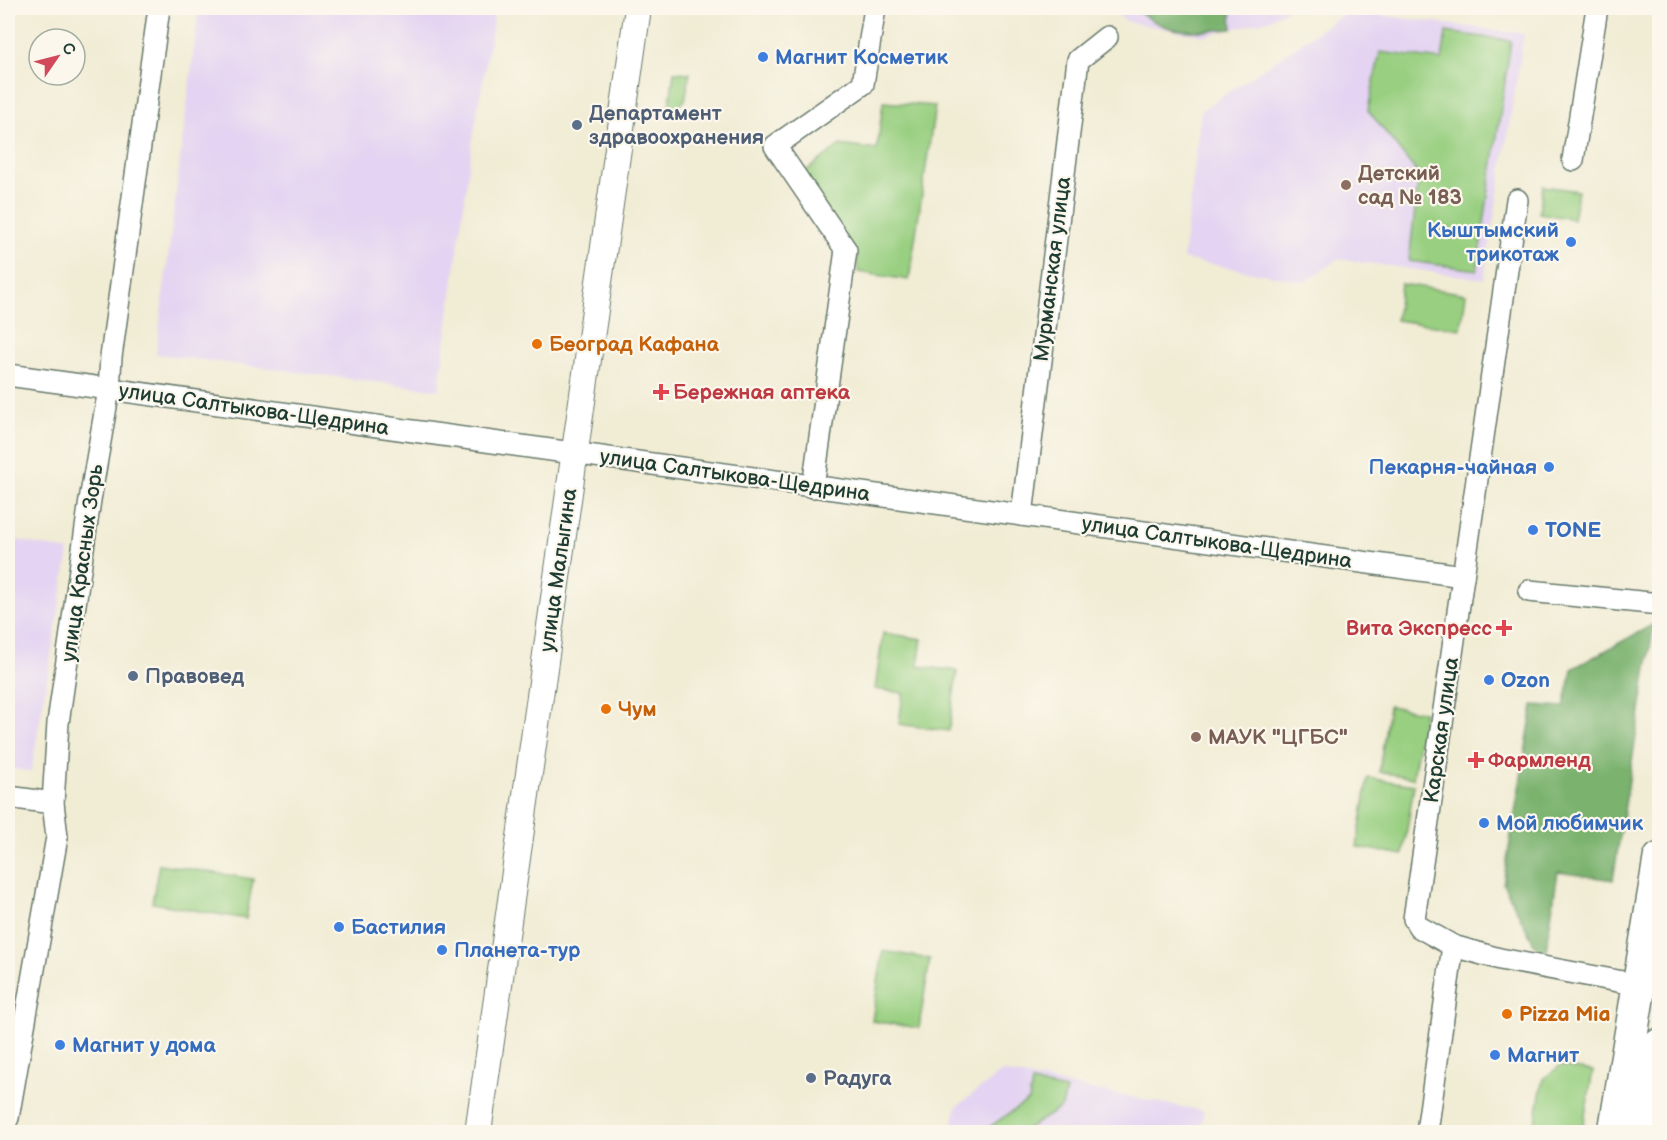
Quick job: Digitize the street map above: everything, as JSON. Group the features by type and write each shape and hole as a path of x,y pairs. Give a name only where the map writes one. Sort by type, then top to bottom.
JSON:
{"main road":[{"path":"1615,1132 1659,859"},
{"path":"1646,1132 1659,1045"}],"street":[{"name":"улица Красных Зорь","path":"8,1118 56,849 53,803 58,723 90,500 109,389 111,357 159,8"},
{"name":"улица Малыгина","path":"478,1132 638,8"},
{"path":"813,487 846,250 775,146 863,84 875,8"},
{"path":"1573,160 1597,8"},
{"name":"Мурманская улица","path":"1022,515 1078,60 1107,37"},
{"name":"Карская улица","path":"1453,946 1419,927 1414,919 1517,201"},
{"name":"улица Салтыкова-Щедрина","path":"8,375 1463,576"},
{"path":"1529,591 1659,604"},
{"path":"8,797 53,803"},
{"path":"1427,1132 1453,946 1511,961 1639,985"}],"shaded area":[{"path":"199,8 488,8 494,17 473,137 439,390 156,354"},
{"path":"1114,8 1289,8 1269,20 1204,36 1128,22 1114,12"},
{"name":"Детский сад № 183","path":"1348,11 1524,34 1484,279 1338,259 1305,282 1183,259 1201,111"},
{"path":"8,538 69,551 31,772 8,768"},
{"path":"1002,1072 1204,1111 1200,1132 951,1132 956,1107"}],"green space":[{"path":"1135,8 1231,8 1232,29 1192,31 1169,28 1146,17"},
{"path":"1446,32 1511,41 1477,270 1409,261 1419,175 1368,110 1380,52 1442,60"},
{"path":"674,72 690,73 685,100 668,117"},
{"path":"883,102 935,106 909,280 858,272 857,254 802,174 840,145 877,150"},
{"path":"1543,186 1578,191 1573,219 1539,213"},
{"path":"1401,284 1466,294 1461,329 1396,320"},
{"path":"1654,624 1613,880 1558,872 1544,963 1503,884 1533,705 1564,707 1572,669"},
{"path":"883,633 922,639 918,666 957,671 949,731 899,724 903,693 875,689"},
{"path":"1389,706 1424,712 1413,778 1379,772"},
{"path":"1368,778 1414,785 1403,855 1357,847"},
{"path":"159,864 253,879 246,919 152,903"},
{"path":"883,951 930,959 919,1028 872,1021"},
{"path":"1560,1066 1593,1071 1582,1132 1533,1132 1543,1079"},
{"path":"1032,1083 1066,1090 1062,1107 1022,1132 982,1132 1029,1100"}],"place":[{"name":"Магнит Косметик","path":"763,57"},
{"name":"Департамент здравоохранения","path":"577,125"},
{"name":"Детский сад № 183","path":"1346,185"},
{"name":"Кыштымский трикотаж","path":"1571,242"},
{"name":"Београд Кафана","path":"537,344"},
{"name":"Бережная аптека","path":"661,392"},
{"name":"Пекарня-чайная","path":"1549,467"},
{"name":"TONE","path":"1533,530"},
{"name":"Вита Экспресс","path":"1504,628"},
{"name":"Правовед","path":"133,676"},
{"name":"Ozon","path":"1489,680"},
{"name":"Чум","path":"606,709"},
{"name":"МАУК \"ЦГБС\"","path":"1196,737"},
{"name":"Фармленд","path":"1476,760"},
{"name":"Мой любимчик","path":"1484,823"},
{"name":"Бастилия","path":"339,927"},
{"name":"Планета-тур","path":"442,950"},
{"name":"Pizza Mia","path":"1507,1014"},
{"name":"Магнит у дома","path":"60,1045"},
{"name":"Магнит","path":"1495,1055"},
{"name":"Радуга","path":"811,1078"}]}
